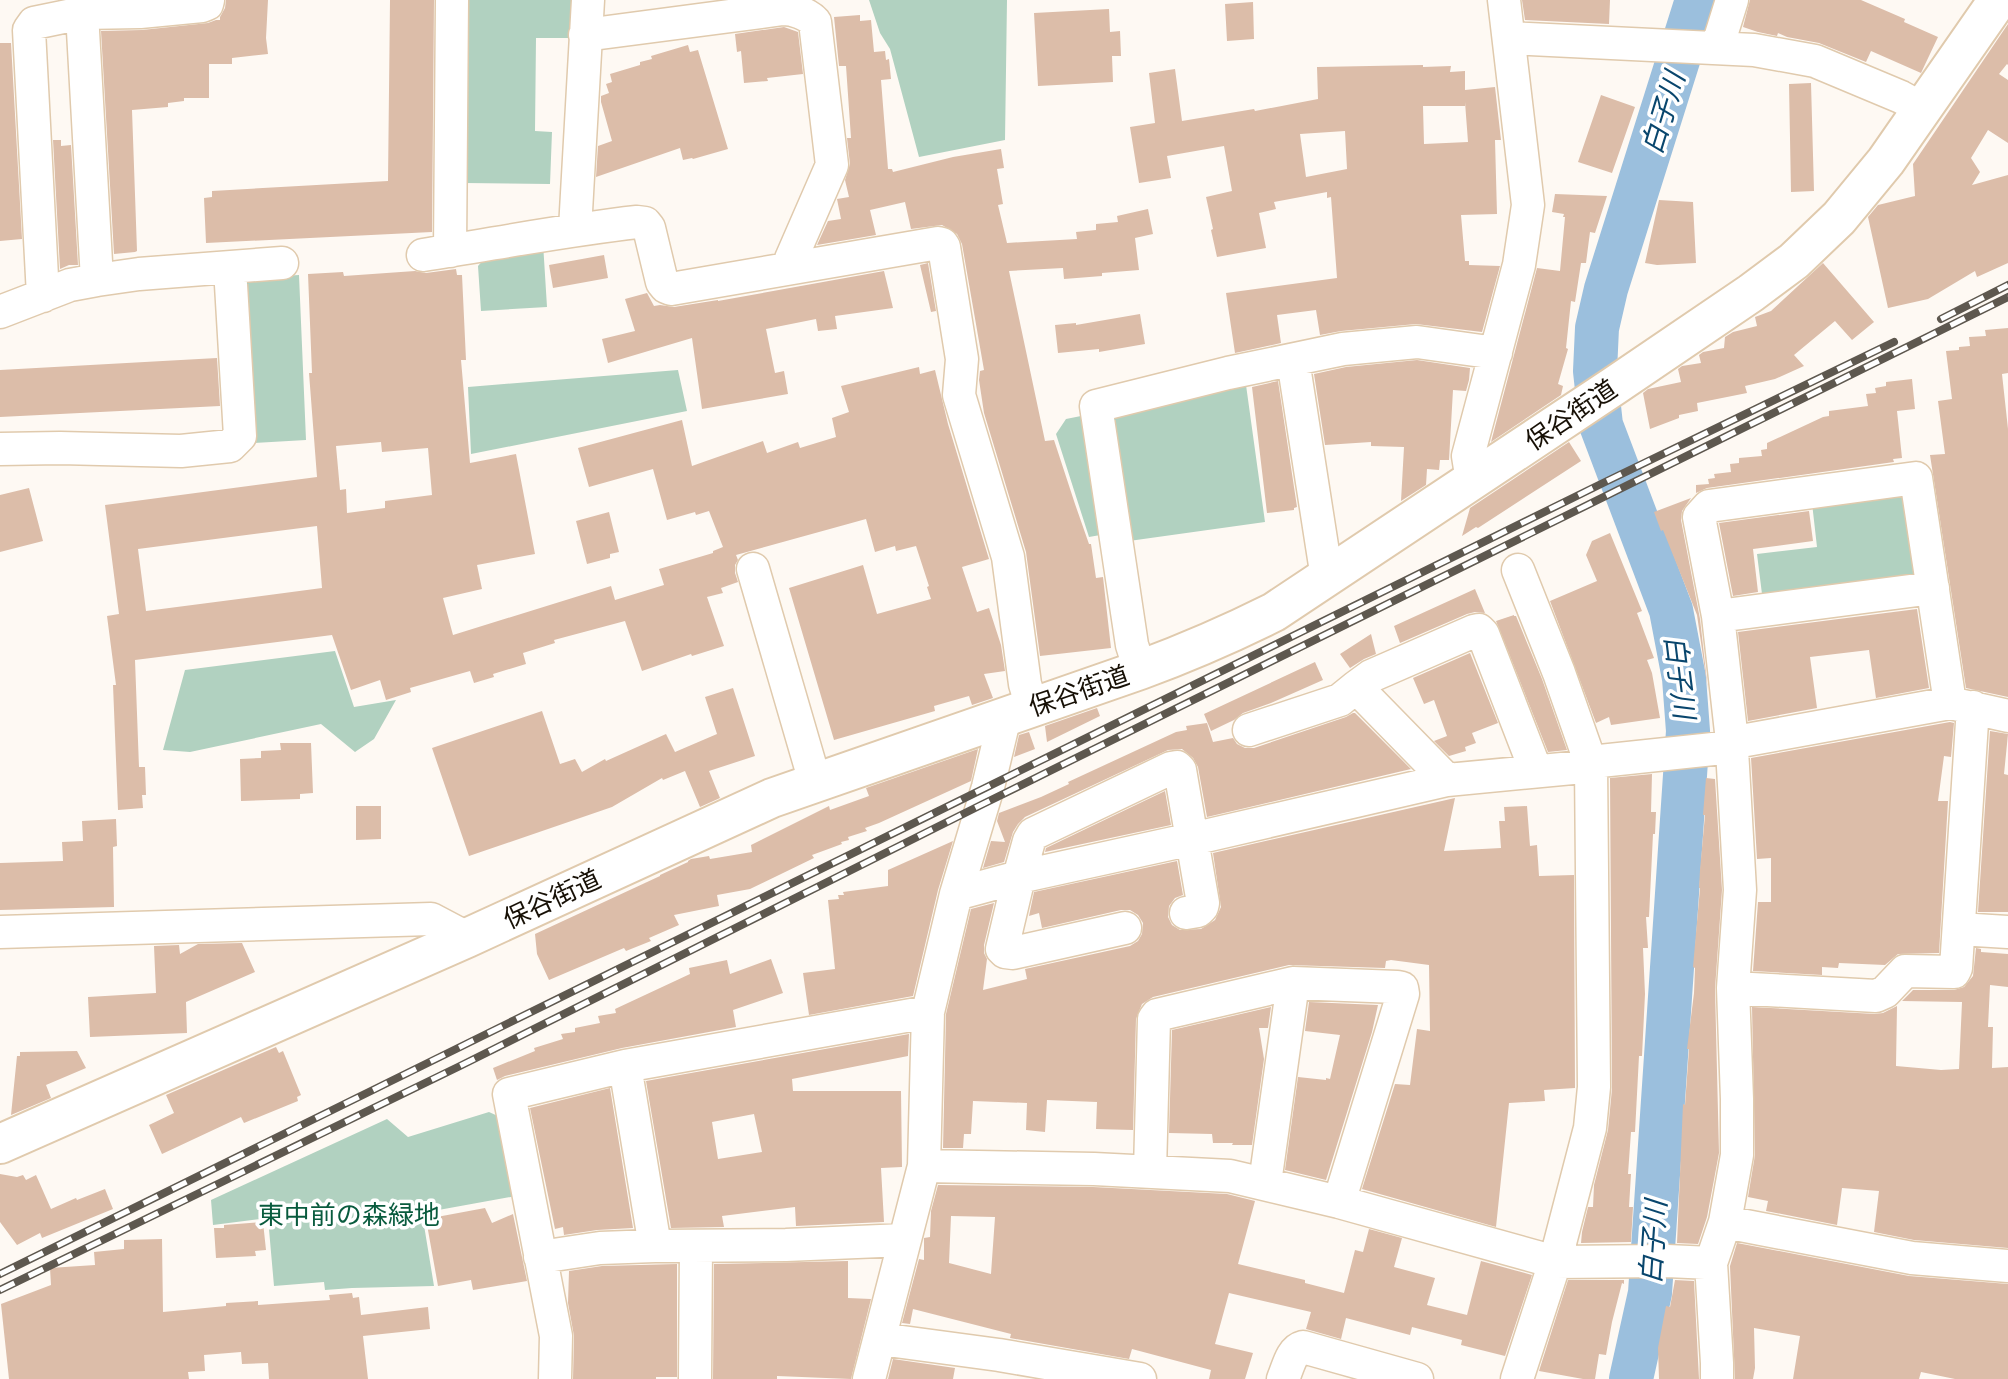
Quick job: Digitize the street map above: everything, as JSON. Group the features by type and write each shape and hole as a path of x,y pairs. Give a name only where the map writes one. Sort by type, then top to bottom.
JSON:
{"main road":[{"name":"保谷街道","path":"0,1144 467,938 740,812 815,782 1140,670 1234,632 1274,612 1580,409 1794,261 1818,240 1857,198 1886,161 1998,0"}],"street":[{"path":"43,296 29,30 34,23 82,13 140,12 202,6 207,4 208,0"},
{"path":"452,0 436,253 575,229 645,223 649,228 662,282 671,289 938,243 944,247 962,359 959,395 1008,557 1025,684 1018,712 988,787 956,894 928,1012 924,1166 869,1379"},
{"path":"575,229 588,0"},
{"path":"1472,481 1468,456 1519,265 1528,205 1504,0"},
{"path":"1708,47 1732,0"},
{"path":"586,35 751,7 789,9 811,18 816,26 832,165 791,260 792,268"},
{"path":"82,13 97,280"},
{"path":"1509,38 1754,50 1815,61 1923,109"},
{"path":"0,313 70,285 97,280 139,274 282,263"},
{"path":"0,449 181,451 230,446 240,436 230,268"},
{"path":"1140,670 1132,645 1096,406 1228,373 1343,349 1417,342 1496,354"},
{"path":"1293,359 1326,578"},
{"path":"1717,1379 1711,1263 1725,1222 1737,1156 1733,988 1740,890 1732,747 1718,616 1699,517 1709,506 1916,478 1933,588 1961,705 1959,929 1956,968 1954,972 1905,971 1882,995 1733,988"},
{"path":"753,569 815,782"},
{"path":"1517,1379 1555,1262 1590,1128 1594,1087 1591,764 1518,570"},
{"path":"1718,616 1933,588"},
{"path":"1249,730 1340,700 1371,676 1479,630 1483,634 1536,772"},
{"path":"1356,687 1447,780"},
{"path":"956,894 1018,877 1447,780 1583,767 1600,761 1732,747 1741,741 1961,705 2008,716"},
{"path":"1125,928 1013,953 1005,952 1002,944 1018,877 1033,834 1177,767 1180,770 1203,902 1198,911 1186,913"},
{"path":"0,932 431,919 467,938"},
{"path":"1959,929 2008,932"},
{"path":"1150,1171 1154,1019 1157,1015 1293,983 1402,988 1403,994 1339,1202"},
{"path":"1265,1183 1293,983"},
{"path":"555,1379 556,1336 509,1094 625,1066 928,1012"},
{"path":"625,1066 655,1245"},
{"path":"924,1166 1150,1171 1230,1176 1339,1202 1555,1262 1711,1263"},
{"path":"1725,1222 1912,1258 2008,1266"},
{"path":"540,1257 600,1248 655,1245 786,1245 904,1240"},
{"path":"695,1379 696,1245"},
{"path":"880,1339 999,1355 1142,1379"},
{"path":"1283,1379 1295,1352 1303,1347 1417,1379"}],"green space":[{"path":"466,0 576,0 574,38 536,38 535,131 552,132 550,184 465,183"},
{"path":"869,0 1007,0 1005,140 919,157 890,49 880,33"},
{"path":"543,243 547,307 481,311 478,266 485,258"},
{"path":"299,275 306,440 252,443 242,287 249,278"},
{"path":"678,370 687,411 471,454 468,387"},
{"path":"1246,385 1265,522 1129,541 1112,422 1118,412"},
{"path":"1081,416 1089,423 1106,534 1089,537 1056,434 1066,419"},
{"path":"1906,491 1918,574 1763,602 1757,554 1817,547 1812,503"},
{"path":"335,651 354,707 396,700 374,739 355,752 321,724 190,752 163,750 185,670"},
{"name":"東中前の森緑地","path":"489,1112 500,1117 516,1196 422,1213 434,1286 325,1290 324,1282 274,1286 268,1218 213,1225 211,1200 387,1119 408,1137"}],"building":[{"path":"226,0 268,0 268,54 232,58 232,64 209,64 209,98 184,98 184,101 168,103 168,107 132,110 137,251 114,254 101,31 208,23 220,20"},
{"path":"390,0 434,0 432,232 206,243 204,198 212,197 212,191 388,181"},
{"path":"1522,0 1610,0 1609,24 1525,20"},
{"path":"1750,0 1861,0 1938,37 1921,73 1871,51 1866,62 1819,43 1743,27"},
{"path":"1253,2 1254,39 1227,41 1225,4"},
{"path":"1109,9 1110,32 1120,31 1121,56 1112,56 1113,82 1038,86 1034,13"},
{"path":"860,15 860,21 871,20 874,52 885,51 886,60 889,59 891,79 881,80 888,169 893,172 953,157 1001,149 1004,168 997,169 1003,204 998,205 1007,243 1077,239 1076,232 1096,230 1096,224 1118,222 1117,216 1148,209 1153,234 1135,238 1139,270 1064,279 1063,268 1009,271 1045,441 1054,440 1091,544 1096,578 1103,577 1111,648 1040,656 1026,552 984,413 979,380 980,371 984,370 962,244 957,234 942,225 911,229 905,202 870,210 876,235 817,245 828,221 841,219 837,199 849,197 845,180 850,164 847,138 851,138 846,66 839,66 834,17"},
{"path":"2008,24 2008,65 1999,74 2008,80 2008,143 1988,130 1971,158 1980,172 1972,185 2008,175 2008,263 1977,277 1975,271 1928,299 1888,308 1868,217 1878,205 1915,196 1913,164"},
{"path":"784,27 798,32 803,74 744,83 741,51 737,52 735,34"},
{"path":"0,43 11,43 22,239 0,241"},
{"path":"688,45 690,52 698,50 728,149 683,160 680,148 596,177 598,146 612,141 601,102 601,96 609,93 606,84 612,82 610,74 640,65 640,62 652,59 651,56"},
{"path":"1451,66 1450,72 1465,71 1465,90 1495,87 1501,140 1495,140 1497,214 1461,215 1465,261 1469,261 1469,265 1500,266 1482,332 1416,324 1320,335 1316,310 1277,315 1281,343 1235,353 1226,293 1337,278 1331,197 1327,198 1327,192 1274,202 1276,209 1259,213 1266,248 1217,257 1206,197 1232,191 1224,146 1167,156 1171,178 1139,183 1130,127 1155,123 1149,73 1175,69 1182,121 1318,99 1317,67","holes":["1465,102 1468,142 1424,144 1423,106 1465,106","1345,131 1347,169 1306,177 1300,134"]},
{"path":"1811,83 1814,191 1791,192 1789,84"},
{"path":"1601,95 1635,107 1612,173 1578,162"},
{"path":"53,140 61,140 61,146 71,145 78,265 60,269"},
{"path":"1555,194 1607,196 1595,233 1590,232 1586,263 1581,263 1575,302 1571,301 1568,349 1558,384 1563,386 1561,395 1491,442 1537,268 1560,271 1565,217 1564,214 1552,212"},
{"path":"1659,200 1693,202 1696,263 1645,263"},
{"path":"604,255 608,278 553,288 549,265"},
{"path":"928,263 936,311 931,312 920,265"},
{"path":"1823,263 1874,322 1852,340 1835,321 1794,355 1804,366 1775,379 1745,386 1747,393 1697,403 1698,411 1679,415 1679,418 1650,429 1643,393 1648,389 1681,382 1678,369 1701,363 1699,355 1703,352 1724,348 1725,337 1733,332 1757,326 1755,317 1771,311"},
{"path":"456,269 457,275 462,275 466,360 461,360 470,463 516,454 535,554 477,565 482,589 443,598 453,635 611,586 615,600 664,585 659,569 713,553 723,547 709,511 667,520 653,469 589,487 578,448 682,420 692,466 763,441 767,453 798,442 800,448 836,437 832,418 849,412 841,386 919,367 920,374 935,370 948,424 989,559 962,567 977,612 989,608 1001,645 1005,671 984,674 993,698 972,705 969,696 934,706 935,711 834,740 789,588 863,565 877,614 931,599 916,546 896,551 895,546 875,552 866,519 736,555 738,560 735,573 738,582 721,588 723,593 707,597 724,646 642,671 625,621 554,640 555,643 523,653 526,664 493,674 494,677 474,683 470,671 410,688 411,692 386,700 380,680 351,690 332,635 135,660 139,767 145,767 146,795 142,795 143,808 118,810 113,685 116,685 107,616 119,614 105,505 317,477 309,373 312,373 308,274 343,272 344,276 415,271 426,273","holes":["381,442 382,452 428,448 432,495 385,501 385,508 347,513 346,489 340,490 336,446","317,526 322,588 146,611 138,549"]},
{"path":"884,271 893,308 835,316 837,329 818,331 816,319 766,329 775,373 784,371 788,394 702,409 692,338 608,363 602,339 635,331 625,299 647,293 654,306 674,307"},
{"path":"1140,314 1145,344 1099,352 1099,349 1058,353 1055,325 1076,325"},
{"path":"2008,328 2008,373 2002,374 2008,429 2008,697 1966,688 1930,455 1945,454 1938,401 1952,399 1946,351 1970,346 1969,337 1986,336 1985,330"},
{"path":"217,358 220,406 0,417 0,370"},
{"path":"1417,360 1470,368 1469,380 1466,391 1453,390 1449,460 1440,460 1439,470 1427,469 1426,485 1401,501 1404,447 1371,446 1371,442 1325,445 1314,374 1346,367"},
{"path":"1912,379 1915,409 1897,411 1902,458 1893,459 1894,462 1707,488 1696,493 1696,485 1709,484 1708,479 1715,478 1714,474 1731,472 1730,464 1739,463 1739,458 1762,456 1761,450 1767,449 1767,443 1829,416 1829,411 1868,406 1866,394 1876,393 1875,388 1886,386 1886,382"},
{"path":"1278,381 1297,507 1294,510 1267,513 1252,387"},
{"path":"1569,442 1581,461 1462,536 1470,508"},
{"path":"29,488 43,541 0,552 0,495"},
{"path":"1691,498 1682,511 1681,520 1700,619 1708,691 1697,615 1654,512"},
{"path":"1809,511 1813,541 1753,549 1758,592 1733,596 1719,523"},
{"path":"609,512 619,552 610,554 610,558 587,564 576,521"},
{"path":"1610,533 1642,611 1637,613 1654,658 1647,660 1660,718 1611,725 1609,717 1596,723 1550,601 1597,581 1586,555 1592,541"},
{"path":"1475,589 1485,613 1467,614 1400,643 1394,626"},
{"path":"1917,609 1929,688 1876,698 1869,650 1810,657 1817,708 1748,721 1738,632"},
{"path":"1514,615 1542,679 1567,750 1548,752 1496,621"},
{"path":"1371,634 1376,654 1350,668 1340,654"},
{"path":"1470,653 1498,723 1472,733 1476,743 1465,747 1466,751 1449,756 1434,741 1447,736 1434,700 1424,704 1413,678"},
{"path":"1315,662 1323,680 1243,713 1211,731 1204,714"},
{"path":"733,688 755,756 709,771 720,798 700,807 685,771 663,780 662,778 612,807 469,856 432,748 542,711 560,764 575,759 582,772 605,759 606,761 666,734 675,752 717,734 705,697"},
{"path":"1097,708 1100,716 1047,742 1045,726"},
{"path":"1353,713 1411,769 1207,817 1198,767 1193,758 1182,749 1168,750 1025,817 1013,832 1004,862 983,868 991,841 1005,842 997,821 999,813 1041,797 1176,732 1187,730 1186,726 1207,723 1213,742 1233,738 1245,748 1254,748"},
{"path":"1954,723 1951,757 1944,756 1938,801 1948,801 1939,953 1898,954 1885,965 1839,963 1838,968 1822,967 1822,975 1753,971 1758,902 1771,902 1771,858 1757,859 1751,758"},
{"path":"1990,731 2008,734 2004,774 2008,775 2008,912 1978,912"},
{"path":"1029,732 1035,749 1014,757 1019,735"},
{"path":"280,743 311,743 313,793 300,794 300,799 241,801 240,759 261,758 261,751 281,750"},
{"path":"978,749 971,781 865,828 867,831 848,837 849,840 841,842 842,844 812,855 814,858 750,889 717,895 719,906 674,915 679,925 649,938 651,941 626,951 624,948 549,980 537,954 535,934 691,859 709,856 710,859 752,852 751,845 829,806 830,810 869,796 866,788"},
{"path":"1652,774 1651,812 1656,812 1649,917 1646,917 1648,948 1643,948 1645,994 1642,1056 1639,1056 1635,1132 1631,1132 1628,1174 1631,1174 1629,1207 1633,1207 1631,1242 1581,1243 1588,1207 1593,1207 1594,1185 1608,1130 1612,1089 1610,778"},
{"path":"1706,778 1715,779 1722,890 1715,989 1719,1153 1707,1217 1698,1244 1677,1243 1683,1104 1685,1105 1687,1049 1694,993 1693,967"},
{"path":"1165,791 1171,825 1045,852 1046,848"},
{"path":"1455,798 1444,851 1501,848 1499,821 1505,821 1504,807 1527,806 1530,846 1537,845 1539,876 1574,875 1575,1088 1544,1090 1545,1101 1509,1103 1496,1227 1362,1189 1395,1084 1410,1085 1417,1029 1430,1031 1429,965 1391,960 1386,961 1385,968 1289,965 1153,997 1142,1004 1136,1019 1133,1130 1096,1129 1097,1102 1047,1100 1045,1132 1026,1130 1027,1103 973,1101 971,1134 964,1134 963,1148 943,1148 946,1014 971,909 994,903 984,945 987,959 983,990 1027,979 1025,969 1130,946 1138,941 1142,934 1143,923 1138,915 1130,910 1042,928 1039,913 1029,916 1034,892 1177,861 1183,895 1175,898 1169,906 1168,917 1172,925 1180,930 1201,929 1215,920 1221,907 1213,853"},
{"path":"356,806 381,806 381,839 356,840"},
{"path":"116,819 117,846 113,847 114,907 0,910 0,863 63,861 62,842 83,841 82,821"},
{"path":"953,841 938,890 913,996 809,1015 803,973 835,969 828,900 839,899 838,895 844,895 843,892 888,886 888,870"},
{"path":"242,943 255,972 186,1002 187,1033 90,1037 88,997 156,993 154,946 179,945 180,954 198,944"},
{"path":"1976,948 1981,949 1981,952 2008,954 2008,987 1990,985 1988,1027 1993,1027 1992,1068 2008,1067 2008,1248 1914,1240 1874,1232 1879,1191 1842,1188 1837,1225 1766,1211 1768,1201 1748,1197 1755,1155 1752,1007 1875,1014 1897,1006 1896,1066 1959,1069 1962,1002 1902,1001 1913,990 1954,990 1964,987 1973,976"},
{"path":"771,959 783,993 733,1010 736,1027 622,1048 497,1080 493,1068 535,1051 534,1048 563,1039 561,1034 575,1032 575,1028 600,1023 598,1016 616,1013 615,1009 690,974 689,968 727,960 730,974"},
{"path":"1309,1002 1378,1005 1326,1180 1285,1170 1298,1077 1330,1079 1340,1035 1305,1031"},
{"path":"1271,1007 1268,1028 1259,1028 1264,1059 1252,1145 1213,1143 1212,1134 1169,1133 1172,1030"},
{"path":"909,1034 908,1056 792,1079 793,1091 901,1091 902,1167 881,1168 884,1222 796,1226 795,1207 722,1216 724,1227 671,1228 646,1081","holes":["754,1114 762,1152 718,1159 712,1122"]},
{"path":"276,1047 279,1053 283,1051 301,1095 297,1097 298,1101 244,1123 241,1117 162,1154 149,1125 174,1113 166,1095"},
{"path":"77,1051 86,1068 46,1085 51,1098 11,1115 17,1056 20,1056 20,1052"},
{"path":"610,1088 633,1228 564,1235 563,1227 555,1229 530,1108"},
{"path":"0,1174 17,1177 23,1175 26,1180 36,1175 51,1209 105,1189 113,1209 42,1238 40,1233 17,1245 0,1222"},
{"path":"938,1185 1093,1187 1227,1194 1255,1201 1238,1264 1305,1280 1305,1283 1344,1293 1355,1250 1363,1252 1369,1229 1402,1238 1394,1267 1435,1278 1427,1305 1467,1315 1481,1261 1532,1275 1505,1356 1461,1345 1462,1340 1412,1327 1410,1335 1346,1318 1341,1339 1306,1329 1311,1312 1229,1293 1215,1344 1253,1353 1245,1379 1209,1379 1211,1370 1132,1349 1129,1359 1010,1338 1011,1334 913,1309 910,1324 902,1323 919,1259 924,1260 924,1238 930,1237 931,1211","holes":["951,1216 995,1217 991,1274 949,1263"]},
{"path":"485,1208 492,1223 513,1214 527,1281 473,1290 471,1280 438,1286 426,1219"},
{"path":"263,1222 266,1250 255,1251 256,1256 216,1258 214,1228"},
{"path":"162,1239 163,1312 226,1306 226,1303 258,1301 258,1305 330,1300 329,1295 352,1293 353,1298 359,1297 361,1315 428,1307 430,1329 363,1336 368,1379 269,1379 268,1363 242,1364 241,1352 204,1355 205,1371 188,1372 189,1379 9,1379 1,1304 51,1285 50,1268 95,1265 94,1252 124,1249 124,1240"},
{"path":"1737,1243 1909,1276 2008,1284 2008,1379 1955,1379 1921,1372 1919,1379 1793,1379 1800,1336 1754,1328 1753,1379 1735,1379 1730,1266"},
{"path":"848,1261 848,1298 871,1299 851,1379 777,1376 777,1379 713,1379 714,1264"},
{"path":"677,1264 677,1377 573,1379 574,1336 568,1303 569,1271 602,1266"},
{"path":"1568,1280 1624,1280 1606,1355 1599,1354 1595,1379 1539,1371"},
{"path":"1675,1280 1694,1281 1699,1379 1659,1379 1658,1348 1666,1306 1670,1307"},
{"path":"893,1359 955,1368 953,1379 888,1379"}],"waterway":[{"name":"白子川","path":"1631,1379 1650,1293 1688,731 1684,678 1671,610 1601,425 1595,371 1597,328 1606,289 1697,0"}],"railway":[{"path":"1941,319 2008,285"},
{"path":"0,1290 460,1066 2008,297"},
{"path":"0,1274 1894,342"}]}
